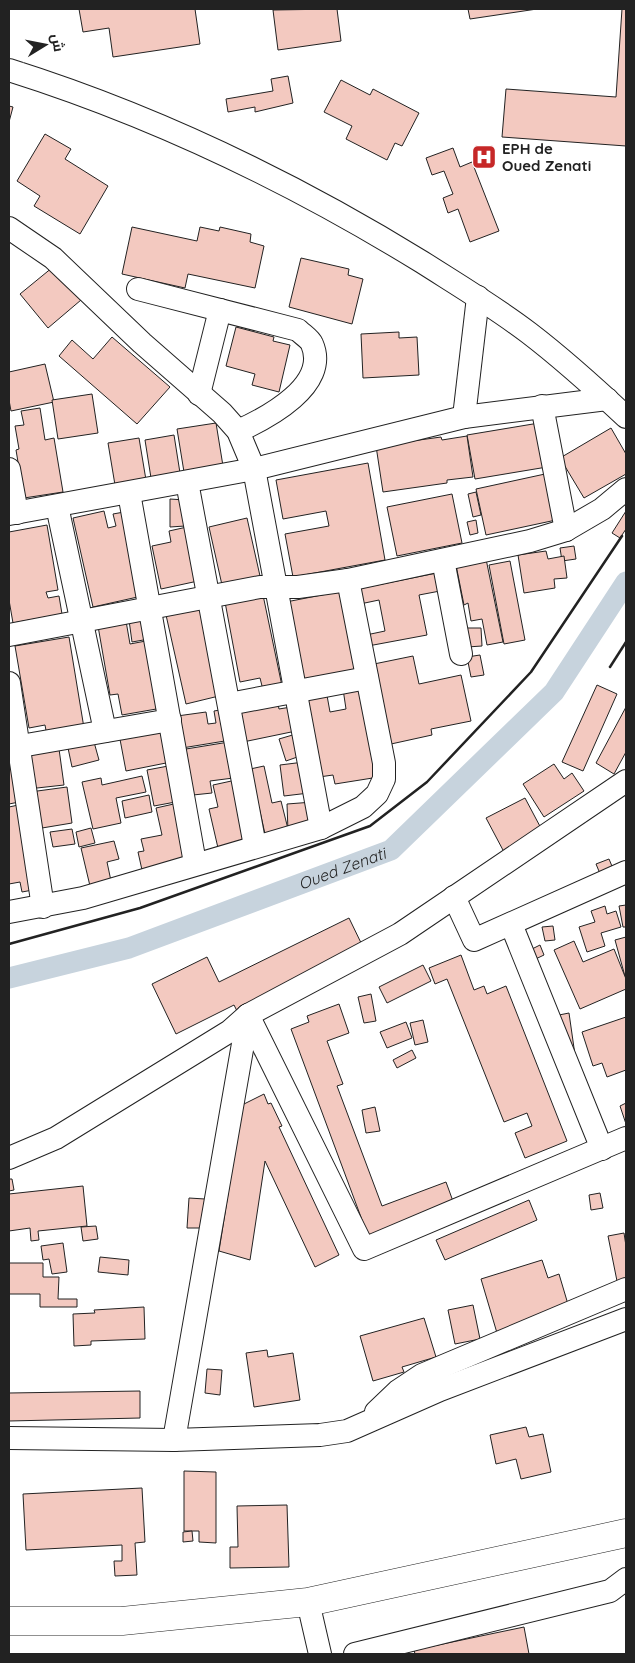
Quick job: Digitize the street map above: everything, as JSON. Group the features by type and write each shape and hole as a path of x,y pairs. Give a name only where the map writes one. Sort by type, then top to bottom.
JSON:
{"main road":[{"path":"9,1621 122,1621 308,1602 626,1534"}],"street":[{"path":"9,70 151,122 255,168 372,231 478,297 530,334 626,417"},
{"path":"9,228 53,258 238,431 254,469 321,828"},
{"path":"138,289 298,330 312,343 316,361 311,378 299,392 260,421 238,431"},
{"path":"464,417 478,297"},
{"path":"199,394 220,310"},
{"path":"9,469 13,514 254,469 464,417 607,399"},
{"path":"542,406 566,530"},
{"path":"187,482 255,846"},
{"path":"9,635 208,597 276,586 298,587 348,580 530,541 566,530 602,509 626,489"},
{"path":"129,493 195,864"},
{"path":"57,506 105,731"},
{"path":"443,560 461,654"},
{"path":"9,912 83,898 321,828 363,807 377,794 384,779 384,762 348,580"},
{"path":"229,704 367,678"},
{"path":"9,683 14,747 43,907"},
{"path":"14,747 170,720"},
{"path":"9,1158 56,1138 230,1031 248,1015 385,942 626,781"},
{"path":"454,897 474,940 626,872"},
{"path":"511,924 602,1149"},
{"path":"248,1015 364,1249 626,1138"},
{"path":"174,1440 248,1015"},
{"path":"365,1423 398,1391 422,1375 626,1289"},
{"path":"9,1438 174,1440 320,1435 347,1431 440,1390 626,1320"},
{"path":"355,1654 610,1591 626,1579"},
{"path":"308,1602 320,1654"}],"building":[{"path":"79,9 195,9 200,44 113,57 109,28 83,32"},
{"path":"337,9 341,41 278,50 273,10"},
{"path":"468,9 537,9 470,19"},
{"path":"622,9 626,9 626,146 502,137 506,89 616,97"},
{"path":"288,76 293,103 255,112 255,107 228,112 226,99 273,91 271,79"},
{"path":"341,80 370,95 373,89 419,113 402,146 395,143 387,160 346,139 352,126 324,112"},
{"path":"9,106 13,107 9,122"},
{"path":"45,134 71,149 65,159 108,186 80,234 34,206 40,196 17,181"},
{"path":"453,148 460,167 472,162 499,231 470,242 458,209 448,213 443,198 453,194 444,171 432,175 426,158"},
{"path":"132,227 197,241 200,227 219,231 220,227 251,234 250,242 264,246 255,288 188,274 185,288 122,274"},
{"path":"301,258 349,269 348,275 363,279 352,324 289,307"},
{"path":"53,267 81,300 48,328 20,294"},
{"path":"236,327 274,337 273,341 290,345 279,392 252,385 255,374 226,366"},
{"path":"399,332 399,338 417,337 419,375 363,378 361,334"},
{"path":"112,337 170,387 137,424 59,356 72,340 93,359"},
{"path":"45,364 54,402 11,411 9,372"},
{"path":"92,394 98,433 58,439 52,400"},
{"path":"40,408 45,440 54,438 63,492 24,498 16,450 19,449 15,426 24,425 21,411"},
{"path":"216,423 223,466 184,472 177,429"},
{"path":"539,423 547,467 475,479 467,435"},
{"path":"611,428 626,454 626,474 584,498 560,458"},
{"path":"174,435 180,473 151,478 145,440"},
{"path":"467,436 473,477 447,480 447,483 383,492 376,446 441,437 442,440"},
{"path":"139,438 146,480 115,485 108,443"},
{"path":"368,463 385,560 293,577 285,534 329,526 326,511 283,519 276,480"},
{"path":"545,474 556,520 486,535 476,489"},
{"path":"476,492 481,515 473,517 468,494"},
{"path":"452,494 462,543 397,556 387,507"},
{"path":"170,499 185,500 185,526 170,527"},
{"path":"104,511 108,528 116,526 113,514 124,512 142,596 93,607 73,518"},
{"path":"626,511 626,529 620,538 612,533"},
{"path":"247,518 260,576 222,585 209,527"},
{"path":"476,520 478,533 470,535 467,522"},
{"path":"47,525 58,590 46,592 48,598 59,596 62,614 13,623 9,600 9,532"},
{"path":"187,527 198,581 161,589 152,546 171,542 169,531"},
{"path":"574,546 576,559 562,561 560,548"},
{"path":"546,551 548,559 564,556 567,578 554,579 555,588 524,593 518,555"},
{"path":"485,554 503,642 487,645 482,619 471,621 468,603 464,605 455,560"},
{"path":"510,561 525,640 504,644 489,565"},
{"path":"437,573 440,591 419,595 427,635 368,646 366,635 385,631 379,600 360,604 357,589"},
{"path":"342,591 358,671 302,682 286,602"},
{"path":"263,595 282,686 263,690 260,678 240,682 225,602"},
{"path":"203,606 223,695 186,704 166,615"},
{"path":"145,618 149,639 132,642 129,620"},
{"path":"126,621 130,644 151,640 162,708 122,715 118,694 110,695 98,626"},
{"path":"466,628 481,628 482,646 467,647"},
{"path":"69,637 84,728 47,736 45,725 29,728 15,646"},
{"path":"480,655 484,675 471,677 467,657"},
{"path":"413,656 419,684 461,675 471,721 431,729 432,735 391,744 374,664"},
{"path":"597,685 617,694 583,771 562,762"},
{"path":"364,686 379,777 335,784 333,775 319,777 305,693 326,690 330,712 346,709 343,689"},
{"path":"277,699 279,709 291,707 296,731 243,742 236,708"},
{"path":"626,707 626,752 614,774 596,763"},
{"path":"232,708 237,739 182,748 177,716 206,712 208,724 216,723 214,711"},
{"path":"168,724 176,761 126,771 119,734"},
{"path":"296,734 303,755 286,761 279,739"},
{"path":"235,741 241,777 210,781 212,793 193,795 186,749"},
{"path":"94,742 99,760 72,767 68,748"},
{"path":"59,749 64,785 28,789 23,753"},
{"path":"9,758 12,758 19,802 9,804"},
{"path":"304,762 309,793 284,796 280,765"},
{"path":"179,764 186,800 154,806 147,770"},
{"path":"554,764 564,779 572,773 584,791 544,817 523,784"},
{"path":"264,766 272,803 281,801 288,829 265,834 259,807 250,809 241,771"},
{"path":"142,776 146,792 116,798 121,823 93,829 82,782 101,778 102,785"},
{"path":"236,780 251,840 218,848 209,809 218,807 213,785"},
{"path":"67,787 72,823 36,829 30,792"},
{"path":"149,795 152,812 125,818 122,801"},
{"path":"525,798 543,832 504,852 486,818"},
{"path":"187,801 200,858 142,870 138,852 144,851 141,839 162,835 156,808"},
{"path":"313,802 314,829 288,831 287,804"},
{"path":"23,804 38,889 22,892 20,882 9,884 9,807"},
{"path":"91,828 95,843 79,847 76,832"},
{"path":"72,829 75,844 53,847 50,832"},
{"path":"114,841 119,859 107,862 111,881 90,886 81,848"},
{"path":"609,859 614,871 601,876 596,864"},
{"path":"626,905 626,927 623,927 619,906"},
{"path":"605,906 607,914 616,911 621,927 601,933 605,946 587,952 579,927 595,922 591,911"},
{"path":"349,918 364,949 237,1011 234,1005 176,1034 152,984 207,957 219,982"},
{"path":"553,926 555,940 545,941 542,927"},
{"path":"626,937 626,980 615,940"},
{"path":"574,941 583,962 614,949 626,979 626,989 580,1009 554,950"},
{"path":"540,945 544,955 525,964 520,955"},
{"path":"461,955 474,990 484,986 487,994 506,986 567,1141 525,1158 515,1133 532,1126 527,1113 504,1122 447,979 435,984 429,968"},
{"path":"423,965 431,981 387,1003 379,987"},
{"path":"371,994 376,1021 364,1023 358,997"},
{"path":"339,1004 349,1033 327,1041 343,1084 337,1086 382,1206 446,1182 454,1204 368,1236 291,1029 309,1022 307,1016"},
{"path":"569,1013 575,1055 549,1017"},
{"path":"626,1017 626,1070 607,1077 602,1063 593,1066 582,1032"},
{"path":"423,1020 428,1042 415,1045 410,1023"},
{"path":"406,1022 412,1038 387,1048 380,1032"},
{"path":"412,1050 416,1058 397,1068 393,1060"},
{"path":"264,1094 268,1104 271,1103 282,1126 279,1127 339,1255 315,1267 265,1161 250,1260 219,1251 242,1105"},
{"path":"626,1103 626,1124 620,1106"},
{"path":"375,1107 380,1131 366,1133 362,1110"},
{"path":"9,1179 12,1179 14,1190 9,1191"},
{"path":"83,1186 87,1226 38,1231 39,1240 31,1241 30,1228 9,1231 9,1194"},
{"path":"600,1193 603,1208 591,1210 589,1195"},
{"path":"189,1198 205,1199 203,1228 187,1228"},
{"path":"529,1200 537,1220 445,1260 436,1240"},
{"path":"96,1226 98,1239 83,1241 81,1227"},
{"path":"624,1233 626,1246 626,1289 619,1291 608,1236"},
{"path":"63,1243 67,1272 52,1274 49,1259 43,1260 41,1246"},
{"path":"100,1257 129,1260 128,1275 98,1272"},
{"path":"542,1260 548,1278 559,1274 570,1311 497,1333 481,1279"},
{"path":"9,1263 43,1263 43,1277 59,1277 58,1299 77,1299 77,1307 40,1307 40,1294 9,1294"},
{"path":"473,1305 480,1339 455,1344 448,1310"},
{"path":"144,1307 145,1339 91,1341 91,1345 74,1346 73,1314 95,1313 94,1310"},
{"path":"424,1318 436,1357 402,1367 404,1372 373,1381 360,1336"},
{"path":"267,1350 268,1357 293,1353 300,1400 254,1407 246,1353"},
{"path":"207,1369 222,1370 220,1395 205,1393"},
{"path":"140,1391 140,1418 9,1421 9,1393"},
{"path":"526,1427 529,1437 543,1434 551,1472 521,1479 516,1459 496,1464 490,1435"},
{"path":"184,1471 216,1472 216,1543 199,1542 199,1531 184,1531"},
{"path":"142,1488 145,1542 135,1543 137,1575 115,1576 114,1561 122,1561 122,1545 26,1550 23,1494"},
{"path":"287,1505 289,1567 230,1568 230,1547 238,1547 237,1506"},
{"path":"192,1531 193,1541 183,1542 183,1532"},
{"path":"524,1627 529,1654 415,1654 414,1650"}],"waterway":[{"name":"Oued Zenati","path":"9,978 129,948 391,850 554,692 626,582"}],"wall":[{"path":"9,944 140,908 370,826 427,782 531,672 622,536"},
{"path":"610,667 626,642"}],"place":[{"name":"EPH de Oued Zenati","path":"484,157"}]}
